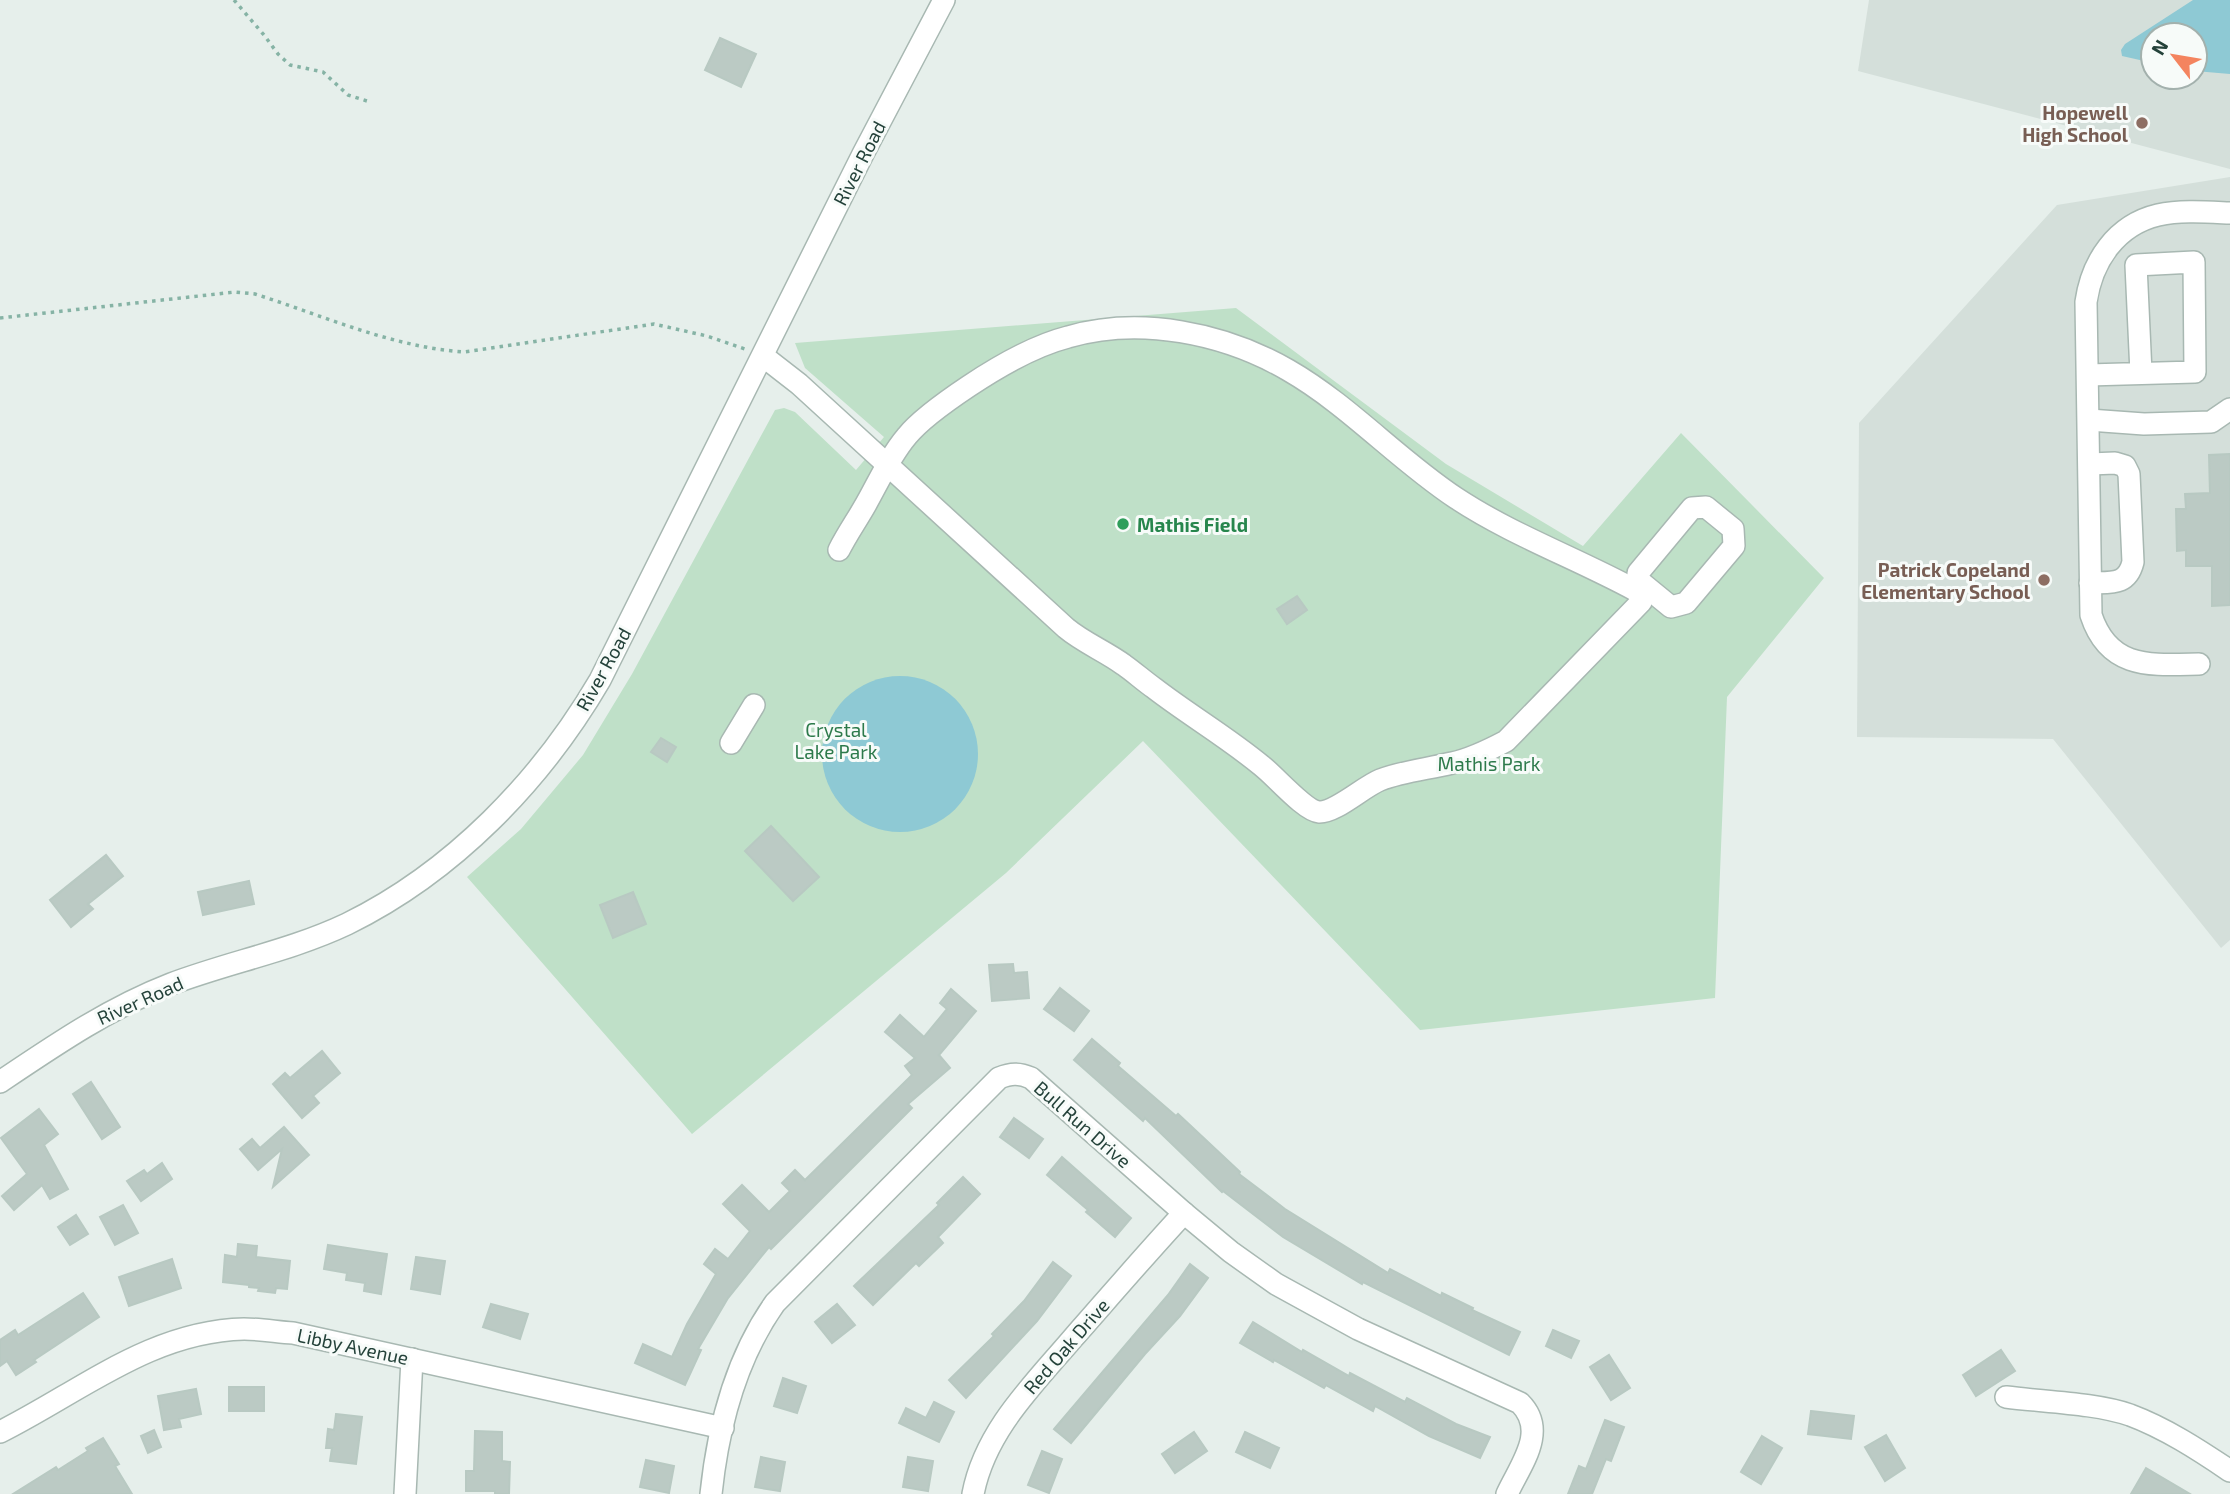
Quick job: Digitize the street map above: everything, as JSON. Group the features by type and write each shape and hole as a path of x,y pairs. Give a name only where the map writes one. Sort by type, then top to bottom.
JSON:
{"street":[{"name":"River Road","path":"0,1082 81,1028 136,999 192,977 298,944 348,923 426,875 503,809 527,783 571,727 600,680 869,143 944,0"},
{"path":"2200,664 2152,665 2132,661 2117,654 2105,643 2096,630 2091,615 2086,302 2088,286 2097,264 2113,241 2125,230 2142,220 2161,214 2230,212"},
{"path":"2088,375 2195,372 2194,262 2136,265 2141,373"},
{"path":"763,356 799,384 887,465 1066,628 1226,737 1311,810 1321,813 1330,811 1379,780 1455,762 1506,741 1641,602 1642,592 1638,573 1692,508 1706,507 1733,529 1734,545 1686,603 1671,607 1642,592 1595,569 1490,519 1420,473 1344,409 1289,370 1251,351 1208,337 1176,331 1126,328 1093,331 1039,347 986,374 958,394 908,435 887,465 839,550"},
{"path":"2089,420 2144,424 2211,422 2230,409"},
{"path":"2090,464 2115,463 2125,466 2129,474 2133,562 2130,573 2121,581 2090,583"},
{"path":"731,743 754,705"},
{"name":"Bull Run Drive","path":"710,1494 731,1392 745,1354 759,1326 775,1303 999,1078 1020,1073 1031,1078 1231,1252 1276,1284 1324,1312 1520,1402 1532,1417 1534,1434 1507,1494"},
{"name":"Red Oak Drive","path":"973,1494 984,1456 1003,1422 1184,1213"},
{"name":"Libby Avenue","path":"0,1432 104,1371 144,1352 173,1341 242,1329 281,1332 723,1428"},
{"path":"405,1494 412,1359"},
{"path":"2006,1397 2128,1414 2200,1451 2230,1471"}],"path":[{"path":"234,0 290,65 324,72 348,95 370,102"},
{"path":"0,318 235,292 255,294 406,344 433,350 464,352 654,324 707,336 763,356"}],"shaded area":[{"name":"Hopewell High School","path":"1869,0 2230,0 2230,169 1858,71"},
{"name":"Patrick Copeland Elementary School","path":"2230,177 2230,940 2221,948 2053,739 1857,737 1859,423 2057,205"}],"green space":[{"name":"Mathis Park","path":"1236,308 1446,464 1583,546 1681,433 1824,578 1727,697 1715,998 1420,1030 1143,741 1006,873 692,1134 467,877 521,829 583,755 632,674 775,410 784,408 795,412 856,470 884,437 805,368 795,343"}],"water":[{"path":"2193,0 2230,0 2230,74 2209,72 2209,21 2161,21"},
{"path":"2139,35 2139,60 2122,56 2121,50"},
{"path":"900,676 930,682 955,699 972,724 978,754 972,784 955,809 930,826 900,832 870,826 845,809 828,784 822,754 828,724 845,699 870,682"}],"building":[{"path":"720,38 756,54 741,87 705,70"},
{"path":"2230,454 2230,605 2212,606 2212,566 2186,566 2186,550 2177,551 2176,509 2186,509 2185,494 2210,493 2209,455"},
{"path":"1297,596 1307,610 1287,624 1277,609"},
{"path":"661,738 676,747 667,762 651,752"},
{"path":"771,826 819,877 793,901 745,851"},
{"path":"106,855 123,876 88,904 93,909 71,927 50,900"},
{"path":"249,881 254,904 203,915 198,892"},
{"path":"633,892 646,924 613,938 600,905"},
{"path":"1013,964 1014,973 1027,972 1029,998 992,1001 989,965"},
{"path":"1060,988 1089,1011 1074,1031 1044,1009"},
{"path":"951,989 976,1011 939,1055 950,1068 908,1104 912,1108 771,1249 769,1247 728,1298 698,1349 701,1350 685,1385 635,1363 643,1344 672,1357 687,1324 716,1274 704,1264 715,1249 728,1259 750,1231 723,1204 742,1185 769,1212 790,1191 782,1183 795,1170 805,1180 912,1075 905,1066 915,1058 885,1032 900,1015 924,1037 947,1009 940,1003"},
{"path":"1092,1039 1120,1063 1118,1066 1176,1116 1178,1114 1240,1172 1239,1174 1285,1209 1388,1273 1390,1269 1520,1332 1509,1355 1363,1282 1362,1284 1283,1237 1222,1192 1145,1118 1143,1121 1074,1060"},
{"path":"322,1051 340,1073 313,1096 319,1103 302,1118 273,1084 285,1073 290,1078"},
{"path":"91,1082 120,1127 102,1139 73,1094"},
{"path":"39,1109 58,1134 44,1145 68,1189 50,1199 42,1185 14,1210 2,1196 27,1174 1,1138"},
{"path":"1014,1118 1043,1139 1029,1158 1000,1137"},
{"path":"284,1127 309,1155 273,1187 282,1149 258,1170 240,1149 252,1139 260,1148"},
{"path":"1062,1157 1131,1218 1115,1237 1047,1175"},
{"path":"162,1163 172,1179 141,1201 127,1181 144,1170 147,1174"},
{"path":"963,1177 980,1194 938,1237 943,1243 919,1266 916,1263 873,1305 854,1286 939,1205 937,1203"},
{"path":"123,1205 138,1233 115,1245 100,1217"},
{"path":"76,1215 88,1234 70,1245 58,1227"},
{"path":"238,1244 257,1246 256,1257 290,1261 287,1289 276,1288 275,1293 258,1291 259,1288 249,1285 223,1282 225,1255 237,1257"},
{"path":"328,1245 387,1254 381,1294 364,1291 365,1283 346,1280 347,1273 324,1269"},
{"path":"416,1257 445,1261 440,1294 411,1289"},
{"path":"172,1259 181,1288 129,1306 119,1277"},
{"path":"1053,1262 1071,1276 1037,1321 966,1398 949,1380 994,1336 992,1334 1024,1301"},
{"path":"1190,1264 1208,1278 1180,1316 1071,1443 1054,1429 1168,1295"},
{"path":"83,1293 99,1317 16,1375 7,1361 0,1366 0,1340 15,1330 18,1335"},
{"path":"491,1304 528,1314 520,1339 483,1327"},
{"path":"837,1304 855,1325 832,1343 815,1322"},
{"path":"1253,1322 1302,1352 1303,1350 1349,1376 1350,1373 1405,1402 1407,1398 1456,1424 1490,1437 1480,1458 1429,1436 1375,1406 1373,1411 1326,1385 1324,1388 1240,1343"},
{"path":"1553,1330 1579,1341 1571,1358 1546,1346"},
{"path":"2001,1350 2015,1371 1976,1396 1963,1375"},
{"path":"1609,1355 1630,1388 1611,1400 1590,1367"},
{"path":"783,1378 806,1386 797,1413 774,1406"},
{"path":"229,1387 264,1387 264,1411 229,1411"},
{"path":"196,1389 201,1414 179,1419 181,1427 164,1430 158,1396"},
{"path":"934,1402 954,1412 939,1442 899,1423 906,1408 926,1418"},
{"path":"1811,1411 1854,1416 1851,1439 1808,1434"},
{"path":"336,1414 362,1417 356,1464 330,1461 332,1448 326,1448 328,1429 334,1430"},
{"path":"1605,1420 1624,1427 1611,1461 1606,1459 1592,1494 1568,1494 1579,1466 1586,1469"},
{"path":"154,1430 161,1447 148,1453 141,1436"},
{"path":"475,1431 502,1432 502,1461 510,1462 509,1494 466,1491 466,1471 474,1471"},
{"path":"1194,1432 1207,1451 1175,1473 1162,1454"},
{"path":"1245,1432 1279,1448 1270,1468 1236,1452"},
{"path":"1886,1435 1905,1468 1885,1481 1865,1447"},
{"path":"1762,1436 1782,1448 1761,1484 1741,1472"},
{"path":"103,1438 119,1464 115,1466 132,1494 13,1494 56,1467 58,1470"},
{"path":"1042,1451 1062,1459 1049,1493 1028,1485"},
{"path":"761,1457 785,1462 780,1491 755,1487"},
{"path":"908,1457 933,1461 928,1491 903,1487"},
{"path":"646,1460 674,1466 669,1493 640,1487"},
{"path":"2146,1468 2190,1494 2131,1494"}],"place":[{"name":"Hopewell High School","path":"2142,123"},
{"name":"Mathis Field","path":"1123,524"},
{"name":"Patrick Copeland Elementary School","path":"2044,580"}],"park label":[{"name":"Crystal Lake Park","path":"836,740"}]}
